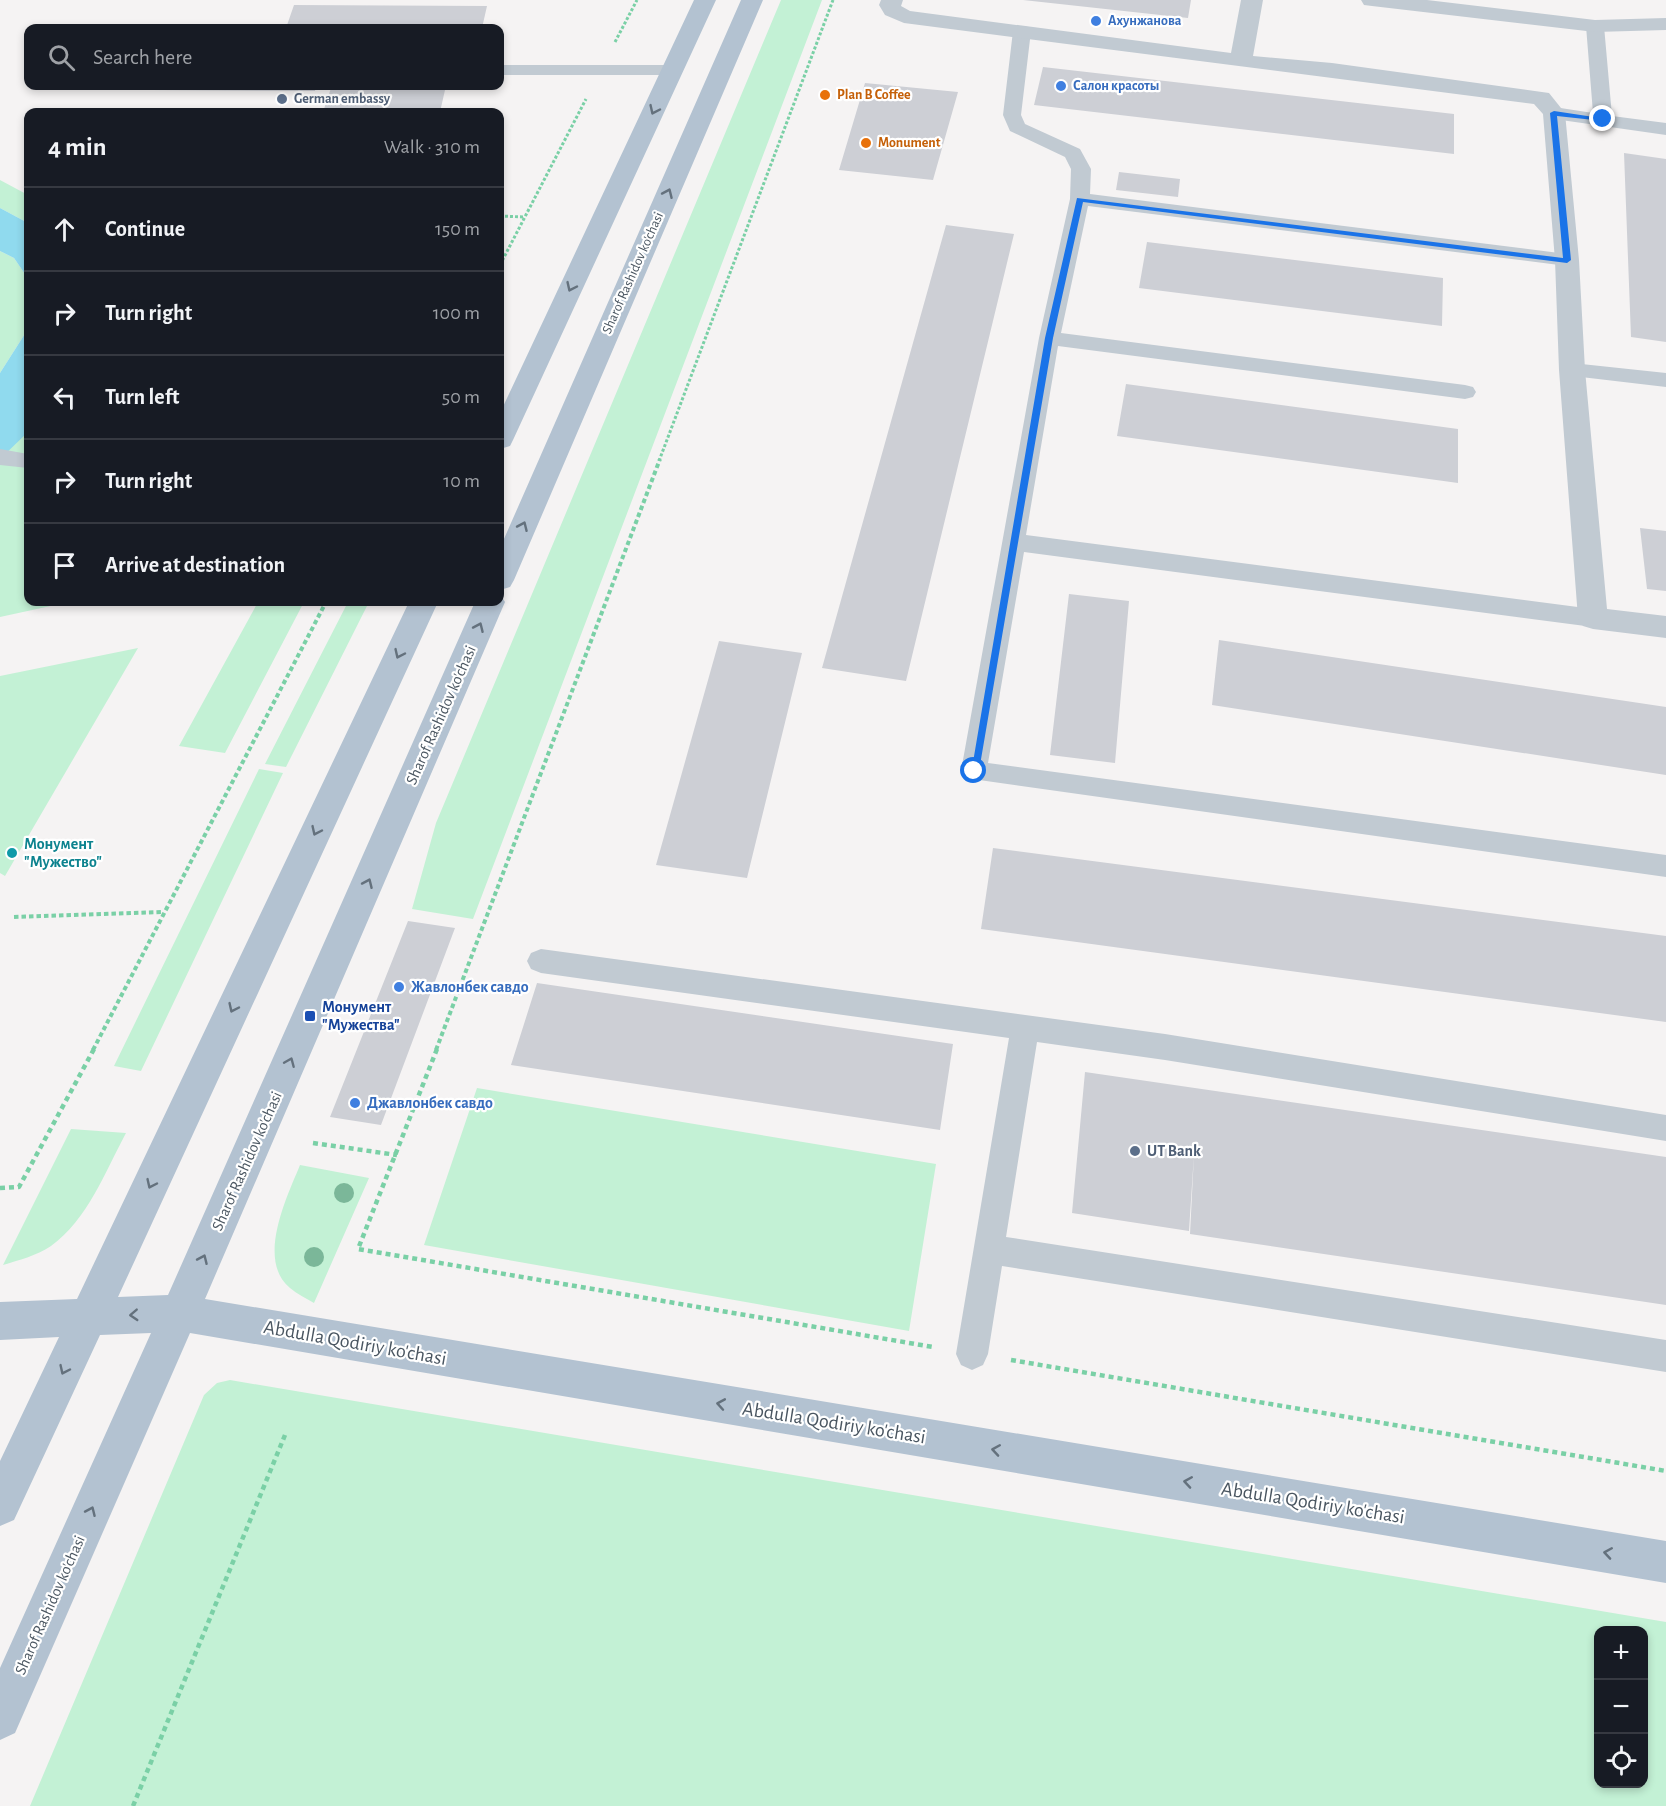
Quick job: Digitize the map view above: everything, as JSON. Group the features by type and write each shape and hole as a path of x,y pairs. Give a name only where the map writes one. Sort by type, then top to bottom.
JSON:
{"main road":[{"path":"504,431 705,0"},
{"name":"Sharof Rashidov ko'chasi","path":"504,571 752,0"},
{"path":"0,1506 422,606"},
{"name":"Sharof Rashidov ko'chasi","path":"0,1718 488,606"},
{"name":"Abdulla Qodiriy ko'chasi","path":"0,1321 179,1313 1666,1562"}],"street":[{"path":"892,0 890,5 893,10 904,17 1542,98 1554,113 1567,260 1572,370 1593,618 1666,627"},
{"path":"1241,61 1252,0"},
{"path":"1372,0 1595,26 1666,24"}],"lane":[{"path":"1595,26 1603,119"},
{"path":"1022,31 1012,116 1017,127 1073,153 1081,170 1080,200 1049,338 974,771 1666,866"},
{"path":"504,70 672,70"},
{"path":"1554,113 1666,129"},
{"path":"1080,200 1567,260"},
{"path":"1049,338 1465,392"},
{"path":"1572,370 1666,380"},
{"path":"0,457 24,460"},
{"path":"1014,542 1593,618"},
{"path":"541,961 1165,1047 1666,1128"},
{"path":"972,1354 1025,1028"},
{"path":"988,1250 1666,1356"}],"path":[{"path":"504,257 637,0"},
{"path":"358,1250 397,1155 833,0"},
{"path":"504,216 524,217"},
{"path":"0,1188 19,1187 63,1108 324,606"},
{"path":"14,917 163,912"},
{"path":"313,1143 397,1155"},
{"path":"133,1806 285,1435"}],"green space":[{"path":"781,0 822,0 473,919 412,909 436,823"},
{"path":"0,180 24,193 24,221 0,208"},
{"path":"0,251 14,258 24,273 24,335 0,373"},
{"path":"24,367 24,606 51,606 0,617 0,412"},
{"path":"256,606 302,606 225,753 179,746"},
{"path":"346,606 367,606 286,767 265,764"},
{"path":"138,648 5,876 0,873 0,676"},
{"path":"259,769 283,773 141,1071 114,1066"},
{"path":"477,1088 936,1164 909,1331 424,1245"},
{"path":"71,1129 126,1133 85,1209 64,1235 39,1252 3,1265"},
{"path":"300,1165 369,1178 314,1303 290,1288 280,1276 275,1261 277,1228"},
{"path":"230,1380 1666,1622 1666,1806 30,1806 204,1395 217,1383"}],"water":[{"path":"0,208 24,221 24,273 14,258 0,251"},
{"path":"24,335 24,436 0,459 0,373"}],"building":[{"path":"1023,0 1191,0 1188,18"},
{"path":"294,5 487,6 483,24 287,24"},
{"path":"1043,67 1454,114 1454,154 1034,105"},
{"path":"865,83 958,92 933,180 839,170"},
{"path":"151,90 315,90 315,91"},
{"path":"330,90 445,90 441,108 324,108"},
{"path":"1624,153 1666,159 1666,342 1631,337"},
{"path":"1119,172 1180,179 1178,197 1116,190"},
{"path":"946,225 1014,234 906,681 822,668"},
{"path":"1147,242 1443,278 1442,326 1139,288"},
{"path":"1126,384 1458,429 1458,483 1117,436"},
{"path":"1640,528 1666,531 1666,591 1647,589"},
{"path":"1069,594 1129,601 1115,763 1050,755"},
{"path":"1219,640 1666,707 1666,775 1212,705"},
{"path":"719,641 802,653 747,878 656,865"},
{"path":"993,848 1666,936 1666,1022 981,929"},
{"path":"408,921 455,928 381,1125 330,1117"},
{"path":"537,983 953,1044 940,1130 511,1065"},
{"path":"1085,1072 1666,1157 1666,1305 1190,1234 1194,1154 1189,1231 1072,1213"}],"place":[{"name":"Ахунжанова","path":"1096,21"},
{"name":"Салон красоты","path":"1061,86"},
{"name":"Plan B Coffee","path":"825,95"},
{"name":"German embassy","path":"282,99"},
{"name":"Monument","path":"866,143"},
{"name":"Монумент \"Мужество\"","path":"12,853"},
{"name":"Жавлонбек савдо","path":"399,987"},
{"name":"Монумент \"Мужества\"","path":"310,1016"},
{"name":"Джавлонбек савдо","path":"355,1103"},
{"name":"UT Bank","path":"1135,1151"}],"route":[{"path":"974,771 1049,338 1075,214 1080,200 1567,260 1554,113 1603,119"}]}
